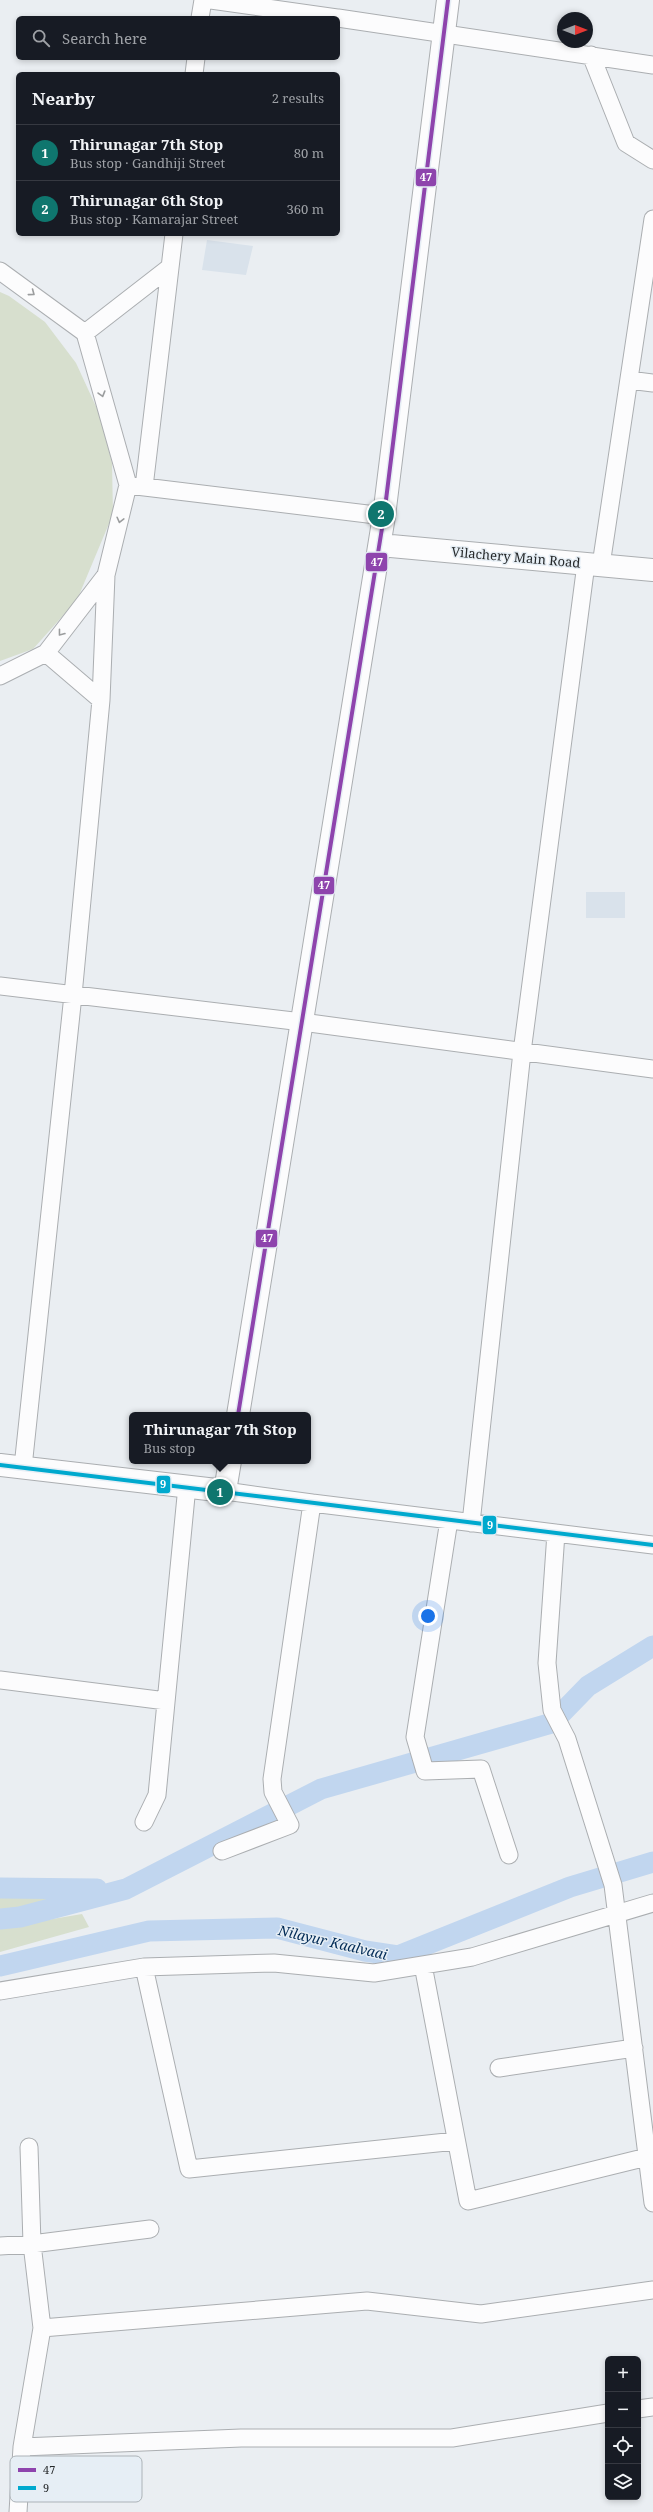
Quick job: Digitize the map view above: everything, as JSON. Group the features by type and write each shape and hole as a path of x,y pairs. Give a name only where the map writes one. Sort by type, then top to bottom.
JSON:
{"main road":[{"path":"238,1412 380,545 448,0"},
{"name":"Vilachery Main Road","path":"380,545 653,570"},
{"path":"0,1465 225,1490 229,1464"}],"street":[{"path":"200,16 202,0"},
{"path":"212,0 324,16"},
{"path":"340,18 653,65"},
{"path":"591,56 626,143 653,160"},
{"path":"194,72 196,60"},
{"path":"471,1523 522,1052 593,564 629,380 651,248 653,219"},
{"path":"23,1467 73,995 101,700 106,575 136,486 174,236"},
{"path":"85,333 170,267"},
{"path":"0,271 85,333 136,486"},
{"path":"629,380 653,383"},
{"path":"136,486 384,516"},
{"path":"0,676 46,653 106,575"},
{"path":"46,653 101,700"},
{"path":"0,986 302,1022 653,1069"},
{"path":"144,1822 157,1795 187,1486"},
{"path":"225,1490 312,1504 653,1545"},
{"path":"222,1851 290,1825 273,1792 272,1779 312,1504"},
{"path":"449,1520 416,1737 426,1771 481,1768 510,1855"},
{"path":"556,1533 547,1663 552,1710 567,1739 613,1885 618,1913 653,2203"},
{"path":"0,1680 166,1701"},
{"path":"0,1991 144,1966 274,1963 374,1973 472,1957 653,1903"},
{"path":"424,1965 468,2201 647,2157"},
{"path":"144,1966 189,2169 456,2141"},
{"path":"499,2068 634,2048"},
{"path":"21,2456 42,2328 32,2244 29,2147"},
{"path":"0,2246 32,2244 150,2229"},
{"path":"42,2328 367,2301 481,2314 653,2290"},
{"path":"641,2409 653,2407"},
{"path":"22,2447 241,2438 452,2438 605,2414"},
{"path":"18,2512 19,2502"}],"shaded area":[{"path":"207,240 253,246 246,275 202,270"},
{"path":"586,892 625,892 625,918 586,918"}],"green space":[{"path":"0,292 9,296 45,322 76,363 99,413 112,463 113,514 77,600 33,649 0,661"},
{"path":"49,1892 60,1899 44,1907 0,1910 0,1896"},
{"path":"82,1914 89,1927 0,1952 0,1928"}],"waterway":[{"path":"0,1919 20,1917 126,1889 321,1789 552,1723 588,1686 653,1646"},
{"name":"Nilayur Kaalvaai","path":"0,1966 149,1931 277,1928 365,1951 398,1956 570,1887 653,1862"},
{"path":"0,1888 97,1889"}],"transit line":[{"name":"47","path":"238,1412 384,516 448,0"},
{"name":"9","path":"0,1465 653,1545"}],"place":[{"name":"Thirunagar 6th Stop","path":"381,514"},
{"name":"Thirunagar 7th Stop","path":"220,1492"}]}
